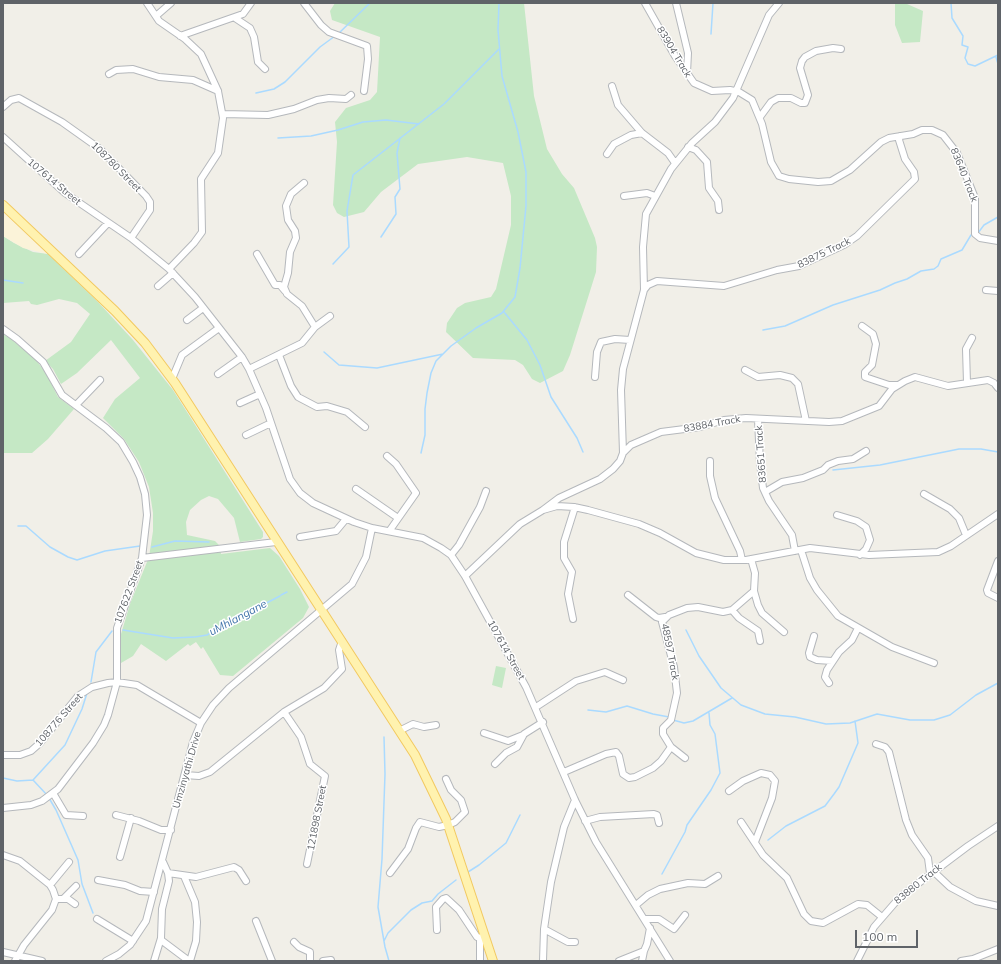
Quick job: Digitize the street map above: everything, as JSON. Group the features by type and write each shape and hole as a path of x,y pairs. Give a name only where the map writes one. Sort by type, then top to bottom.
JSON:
{"main road":[{"path":"3,205 115,311 145,344 172,380 342,642 399,731 433,790 448,826 483,939 493,961"}],"street":[{"path":"147,3 156,16 197,49 201,54 218,91 223,114 219,149 201,179 202,232 158,286"},
{"path":"156,16 171,3"},
{"path":"180,36 236,18 244,14 251,3"},
{"path":"304,3 321,25 330,32 367,46 368,60 364,91"},
{"name":"83904 Track","path":"645,3 694,83 705,89 736,91"},
{"path":"676,3 688,53 687,73"},
{"path":"465,576 520,524 542,510 551,502 608,474 616,466 623,453 621,390 623,369 644,290 644,226 646,214 675,163 688,147 725,110 736,91 769,15 779,3"},
{"path":"236,18 250,28 254,37 258,62 265,69"},
{"path":"760,117 768,106 778,98 791,98 801,103 805,103 808,98 800,71 802,61 809,54 816,51 832,48 841,49"},
{"path":"109,74 116,70 133,70 159,77 193,80 218,91"},
{"path":"612,86 616,103 642,133 668,153 675,163"},
{"name":"83640 Track","path":"736,91 752,100 760,117 771,162 776,173 789,179 818,182 830,181 850,170 881,142 889,138 926,130 943,135 950,142 957,153 975,198 975,234 980,238 998,241"},
{"path":"223,114 271,115 294,109 317,100 329,98 346,99 351,95"},
{"name":"108780 Street","path":"3,107 14,98 23,99 89,140 136,186 149,200 150,207 149,212 131,238"},
{"path":"607,154 614,144 631,135 642,133"},
{"name":"83875 Track","path":"644,290 648,285 657,281 724,286 777,270 798,266 844,245 857,236 915,179 914,172 905,159 899,140 900,136"},
{"name":"107614 Street","path":"3,137 65,193 131,238 171,271 203,308 242,357 249,369 271,423 288,474 296,489 313,503 346,519 372,528 390,530 423,538 451,555 465,576 536,707 585,821 604,856 670,961"},
{"path":"688,147 696,150 707,162 709,188 717,200 719,210"},
{"path":"285,292 284,288 288,273 290,252 296,238 295,231 288,220 286,206 291,194 304,183"},
{"path":"624,196 647,193 655,196"},
{"path":"79,254 108,223"},
{"path":"257,254 275,285 280,285 285,292 302,306 315,327"},
{"path":"986,290 998,291"},
{"path":"187,320 203,308"},
{"path":"249,369 302,343 315,327 330,316"},
{"path":"862,326 872,334 876,344 872,365 865,372 865,377 889,385 899,385 916,377 944,385 988,380 994,383 998,388"},
{"path":"172,380 182,356 219,328"},
{"name":"107622 Street","path":"3,329 43,362 62,395 115,436 126,449 137,469 145,494 147,515 142,558 116,628 117,682 108,715 98,736 70,775 50,795 31,805 3,808"},
{"path":"967,383 966,349 972,338"},
{"path":"595,377 597,352 601,342 615,339 630,340"},
{"path":"279,355 291,386 298,397 317,407 327,406 347,412 366,427"},
{"path":"218,374 242,357"},
{"path":"745,370 758,377 780,375 792,378 798,384 806,421"},
{"path":"76,405 100,380"},
{"name":"83884 Track","path":"623,453 631,445 665,432 700,427 724,420 746,418 829,422 842,421 876,408 883,403 890,391 899,385"},
{"path":"240,403 260,394"},
{"name":"83651 Track","path":"758,419 762,484 765,492 792,535 817,590 838,616 903,652 934,663"},
{"path":"246,435 271,423"},
{"path":"765,492 786,480 803,478 823,470 828,465 838,461 853,459 866,450"},
{"path":"387,456 396,464 416,493 390,530"},
{"path":"710,461 710,476 715,498 740,551 742,560"},
{"path":"356,488 398,518"},
{"path":"451,555 459,545 480,508 486,491"},
{"path":"924,494 954,514 962,522 966,535"},
{"path":"542,510 557,506 575,507 639,524 702,555 724,560 752,559 798,550 818,548 860,554 938,552 951,546 998,514"},
{"path":"573,619 568,594 572,572 564,558 564,542 575,507"},
{"path":"837,515 858,521 866,527 870,540 866,548 860,554"},
{"path":"300,537 336,531 346,519"},
{"name":"Umzinyathi Drive","path":"106,961 119,954 133,941 146,921 163,862 193,742 201,723 213,705 229,688 347,589 359,575 366,557 372,528"},
{"path":"142,558 276,542"},
{"path":"752,559 755,573 754,591 760,610 775,626 784,632"},
{"path":"998,561 995,579 988,592 998,598"},
{"path":"754,591 732,610 739,618 758,631 760,641"},
{"path":"628,595 656,617 665,617"},
{"name":"48597 Track","path":"685,758 671,748 664,738 662,730 671,720 677,693 674,667 662,622 665,617 684,608 693,607 723,612 732,610"},
{"path":"829,684 825,675 832,661 845,645 852,640 858,628"},
{"path":"814,636 809,653 810,656 817,660 832,661"},
{"path":"185,775 201,776 210,772 284,712 317,693 341,670 342,665 339,650 342,642"},
{"path":"536,707 576,681 605,672 623,680"},
{"name":"108776 Street","path":"3,755 20,755 31,751 81,693 98,685 117,682 141,687 201,723"},
{"name":"121898 Street","path":"284,712 301,738 310,764 325,776 307,864"},
{"path":"484,733 510,741 543,722"},
{"path":"399,731 413,724 424,727 436,725"},
{"path":"495,764 506,753 516,747 524,734"},
{"path":"876,744 887,748 890,752 907,824 912,835 928,858 931,872 950,887 976,901 998,906"},
{"path":"564,772 606,754 616,752 619,756 624,774 629,778 635,777 661,762 671,748"},
{"path":"729,791 743,781 761,773 770,775 775,781 772,798 755,842"},
{"path":"390,873 408,848 420,822 439,827 448,826 457,821 466,811 461,800 451,790 446,779"},
{"path":"50,795 66,815 83,816"},
{"path":"543,961 544,929 550,886 564,827 575,800"},
{"path":"585,821 600,817 654,814 657,815 659,824"},
{"path":"116,815 131,818 158,829 171,830"},
{"path":"120,857 131,818"},
{"path":"741,822 763,855 787,878 804,914 811,921 824,923 858,904 867,905 882,917"},
{"name":"83880 Track","path":"857,961 874,927 900,897 931,872 998,826"},
{"path":"3,855 20,861 50,885 56,899 52,910 16,958"},
{"path":"50,885 69,862"},
{"path":"154,961 160,940 161,914 169,885 168,873 163,862"},
{"path":"168,873 199,877 233,867 239,870 246,881"},
{"path":"160,940 190,961 196,941 197,922 195,902 184,876"},
{"path":"636,905 648,895 660,889 688,883 706,884 718,876"},
{"path":"98,880 125,885 140,891 154,892"},
{"path":"64,898 76,886"},
{"path":"437,930 436,907 443,899 446,898 459,910 483,939 480,961"},
{"path":"56,899 68,899 75,904"},
{"path":"645,920 659,919 674,928 685,915"},
{"path":"97,919 133,941"},
{"path":"256,921 272,961"},
{"path":"642,961 650,928"},
{"path":"544,929 568,942 575,942"},
{"path":"294,942 299,947 310,952 310,961"},
{"path":"961,961 973,959 998,948"},
{"path":"619,961 644,951"},
{"path":"3,952 16,958 42,961"},
{"path":"323,961 331,960"}],"green space":[{"path":"335,3 524,3 534,96 547,149 562,174 574,188 595,238 597,247 596,272 570,355 563,371 540,383 532,379 523,365 515,360 473,358 446,332 447,323 457,308 465,303 491,297 496,289 511,225 511,196 503,163 467,157 418,164 381,192 364,212 344,217 337,213 333,205 337,142 335,122 346,108 370,100 377,92 380,37 332,20 330,11"},
{"path":"895,4 907,4 923,11 920,42 902,43 895,25"},
{"path":"3,236 33,252 48,254 98,302 133,340 173,390 263,532 263,537 261,539 240,542 234,518 218,499 209,496 201,500 190,510 186,522 187,535 215,541 220,546 221,554 270,548 279,556 300,589 309,607 303,618 233,676 220,675 203,647 201,649 196,642 190,646 188,644 166,661 141,644 133,656 121,663 121,634 130,604 149,557 153,531 153,513 149,487 139,462 124,439 103,418 115,399 140,378 111,340 77,373 61,384 53,369 45,361 71,342 90,314 77,303 59,299 37,305 31,304 29,301 3,303"},
{"path":"3,334 36,360 46,373 58,397 74,409 48,439 32,453 3,453"},
{"path":"496,666 506,668 502,688 492,685"}],"sand":[{"path":"3,212 48,254 23,248 3,236"}],"waterway":[{"path":"338,34 370,3"},
{"path":"421,453 425,435 425,409 427,393 431,373 436,361 451,346 476,328 502,313 515,297 520,268 526,206 526,172 518,132 502,76 498,30 499,3"},
{"path":"711,34 713,3"},
{"path":"951,3 952,18 963,36 962,45 968,47 965,58 968,64 975,66 998,55"},
{"path":"256,93 274,89 285,82 320,47 335,36"},
{"path":"333,264 349,247 347,211 353,175 444,104 499,49"},
{"path":"996,57 998,64"},
{"path":"278,138 311,136 338,130 363,122 386,120 419,124"},
{"path":"381,237 396,214 395,197 400,189 397,153 400,138"},
{"path":"978,233 984,225 998,217"},
{"path":"763,330 785,326 833,305 880,290 907,279 921,271 934,269 938,266 941,259 962,250 971,235"},
{"path":"3,280 23,283"},
{"path":"504,312 527,340 540,365 551,397 577,438 583,452"},
{"path":"324,352 339,365 377,368 443,354"},
{"path":"833,470 880,465 959,449 981,449 998,452"},
{"path":"18,526 26,526 50,547 68,557 77,560 105,551 140,546"},
{"path":"152,547 175,541 209,542"},
{"name":"uMhlangane","path":"281,595 287,592"},
{"name":"uMhlangane","path":"195,637 207,635 237,616 249,612 280,596"},
{"name":"uMhlangane","path":"123,630 173,638 194,637"},
{"path":"686,630 699,656 721,688 741,705 765,714 795,717 826,724 850,723 877,714 910,720 934,720 950,715 976,695 998,683"},
{"name":"uMhlangane","path":"91,682 96,652 112,631"},
{"name":"uMhlangane","path":"3,778 17,781 33,780 65,745 82,709 87,693"},
{"path":"673,720 684,723 693,721 732,698"},
{"path":"588,710 606,712 627,706 669,717"},
{"path":"662,874 685,832 687,825 711,790 720,773 715,734 710,725 709,713"},
{"path":"768,840 786,826 825,806 834,794 839,787 858,743 855,721"},
{"path":"384,737 385,774 382,859 378,907 389,961"},
{"path":"33,780 47,795"},
{"path":"49,798 56,810 78,860 82,884 93,913"},
{"path":"468,872 506,843 520,815"},
{"path":"384,941 388,933 411,910 422,903 432,901 438,894 456,880"}]}
